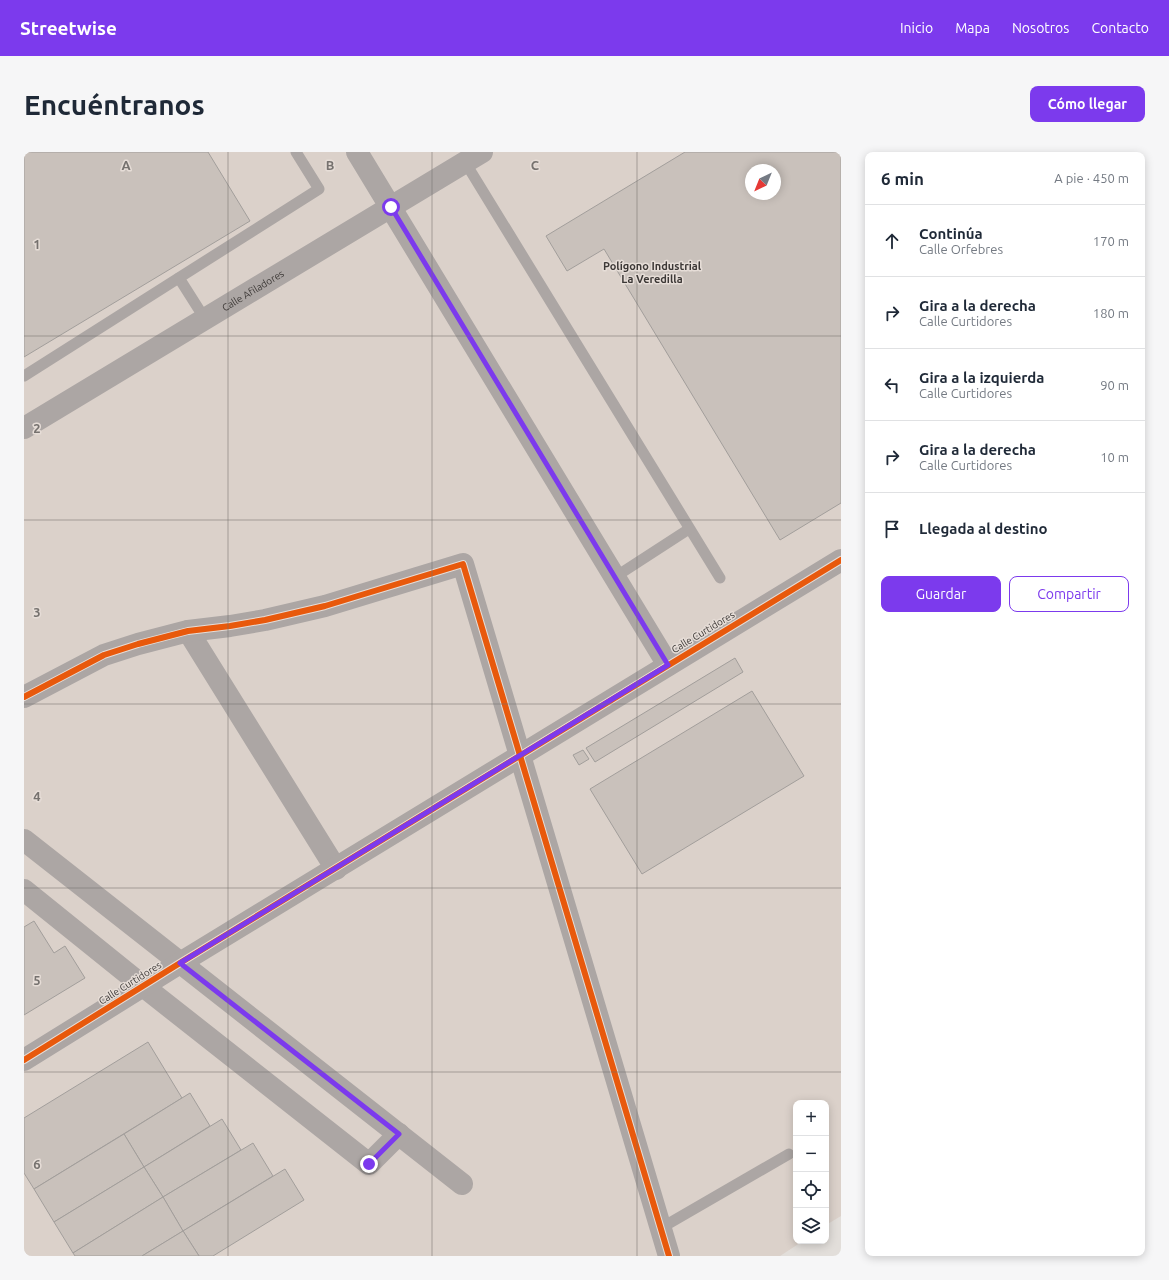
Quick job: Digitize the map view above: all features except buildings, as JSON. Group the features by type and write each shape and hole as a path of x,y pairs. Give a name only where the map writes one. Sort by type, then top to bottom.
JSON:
{"street":[{"path":"357,152 668,665"},
{"name":"Calle Afiladores","path":"24,428 473,157"},
{"name":"Calle Curtidores","path":"24,1060 180,963 841,560"},
{"path":"24,697 104,655 138,644 188,631 265,620 325,606 463,564 669,1256"},
{"path":"188,631 336,868"},
{"name":"Calle Curtidores","path":"24,840 399,1134 369,1164 24,890"},
{"path":"399,1134 462,1184"}],"lane":[{"path":"24,376 319,189 296,152"},
{"path":"473,157 689,530 720,578"},
{"path":"179,278 205,319"},
{"path":"615,577 689,530"},
{"path":"661,1228 789,1154"}],"shaded area":[{"path":"24,152 841,152 841,1216 829,1223 829,1100 793,1100 793,1244 798,1244 780,1256 24,1256"}],"cycle path":[{"path":"24,1060 180,963 841,560"},
{"path":"24,697 104,655 138,644 188,631 265,620 325,606 463,564 669,1256"}],"district":[{"name":"Polígono Industrial La Veredilla","path":"652,272"}],"route":[{"path":"369,1164 399,1134 180,963 668,665 391,207"}]}
